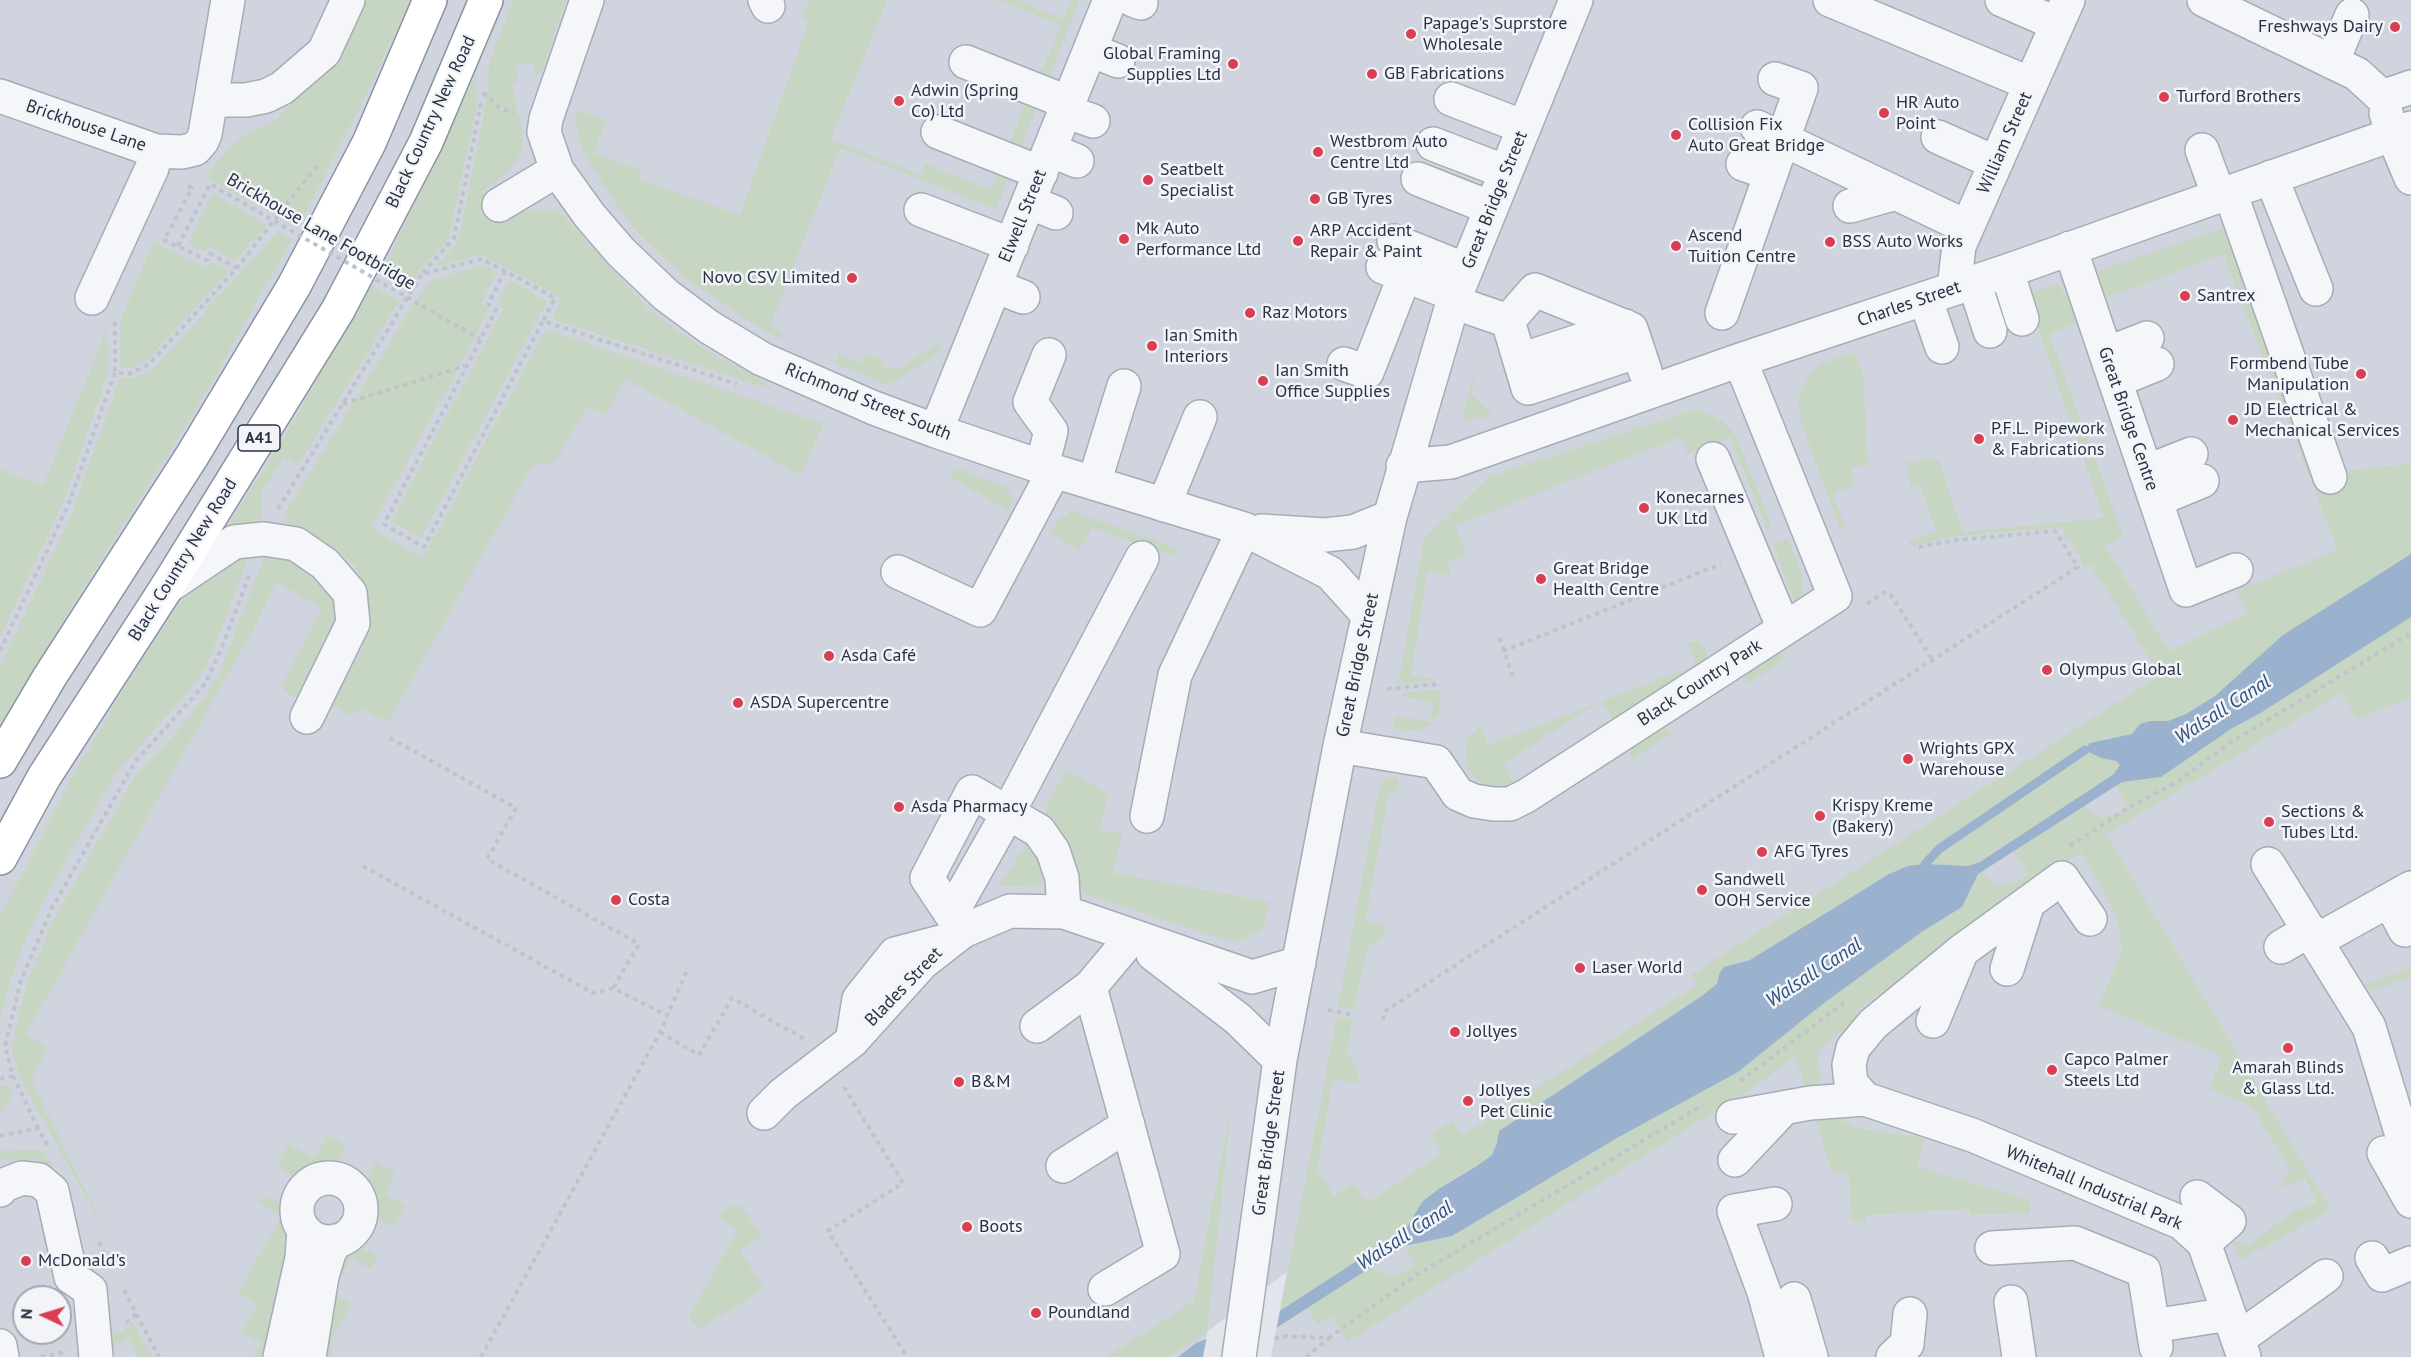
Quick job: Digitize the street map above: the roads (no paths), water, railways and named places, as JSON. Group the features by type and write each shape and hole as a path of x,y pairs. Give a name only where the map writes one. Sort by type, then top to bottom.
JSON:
{"highway":[{"name":"A41","path":"0,761 49,678 192,456 294,286 369,143 430,0"},
{"name":"Black Country New Road","path":"0,858 44,777 167,587 338,310 426,142 486,0"}],"street":[{"path":"154,159 195,149 205,134 228,0"},
{"path":"211,100 246,100 266,96 282,88 324,52 348,0"},
{"name":"Richmond Street South","path":"587,0 546,119 544,132 557,170 590,216 621,252 666,295 709,327 762,359 874,408 936,432 1244,529 1330,573 1368,615"},
{"name":"Great Bridge Street","path":"1239,1357 1280,1060 1340,746 1390,517 1403,466 1458,289 1576,0"},
{"path":"1830,0 2031,84"},
{"path":"2002,0 2062,12"},
{"path":"2204,0 2245,9 2332,62 2396,92 2411,178"},
{"name":"Elwell Street","path":"936,432 1009,291 1012,245 1050,180 1076,112 1128,1"},
{"name":"William Street","path":"1951,290 1959,246 2062,12"},
{"path":"2332,62 2352,15"},
{"path":"966,62 1004,66 1076,112"},
{"name":"Brickhouse Lane","path":"0,96 154,159 92,298"},
{"path":"1451,99 1524,127"},
{"name":"Charles Street","path":"1403,466 1451,462 1740,360 2007,271 2402,131"},
{"path":"938,132 1050,180"},
{"path":"1722,313 1769,132 1967,227"},
{"path":"1938,137 1996,163"},
{"path":"1433,144 1506,172"},
{"path":"2202,150 2224,194 2330,477"},
{"path":"499,205 557,170"},
{"path":"2271,177 2316,289"},
{"path":"1419,179 1491,208"},
{"path":"1850,206 1896,194"},
{"path":"921,210 1012,245"},
{"name":"Great Bridge Centre","path":"2070,248 2186,590 2236,570"},
{"path":"1344,363 1367,372 1394,261 1458,289 1508,321 1528,388 1632,339"},
{"path":"2007,271 2022,319"},
{"path":"1508,321 1535,290 1632,339 1651,392"},
{"path":"1951,290 1990,331"},
{"path":"1942,347 1951,290"},
{"path":"2111,368 2152,351"},
{"path":"898,572 980,610 1048,468 1051,431 1030,402 1049,356"},
{"name":"Black Country Park","path":"1340,746 1436,762 1458,794 1484,803 1510,804 1526,796 1835,596 1740,360"},
{"path":"1094,483 1124,386"},
{"path":"1164,505 1200,417"},
{"path":"2151,486 2197,467"},
{"path":"1711,473 1784,629"},
{"name":"Richmond Street South","path":"1244,529 1320,536 1353,532 1390,517"},
{"path":"1147,816 1175,675 1244,529"},
{"path":"167,587 234,542 264,538 296,544 325,564 350,592 352,623 308,717"},
{"path":"951,920 990,803 1142,558"},
{"path":"990,803 1039,831 1053,851 1062,878 1064,912"},
{"path":"2268,864 2321,926 2369,1027 2397,1159 2411,1201"},
{"path":"1865,1099 1851,1083 1849,1065 1853,1048 1873,1024 1963,950 2062,878 2091,919"},
{"path":"2281,947 2321,926 2400,894 2405,930"},
{"path":"2007,969 2028,903"},
{"name":"Blades Street","path":"764,1113 783,1094 840,1050 922,963 951,920 1010,911 1064,912 1252,977 1299,963"},
{"path":"1037,1026 1090,987 1132,937"},
{"name":"Blades Street","path":"1132,937 1238,1019 1280,1060"},
{"path":"1933,1021 1963,950"},
{"path":"1090,987 1163,1254 1105,1289"},
{"name":"Whitehall Industrial Park","path":"1721,1109 1865,1099 1972,1135 2182,1222 2204,1243 2237,1337"},
{"path":"1735,1160 1797,1105"},
{"path":"1063,1166 1128,1125"},
{"path":"0,1166 25,1167 52,1191 71,1277 90,1290 96,1357"},
{"path":"0,1190 4,1185 22,1178 39,1180"},
{"path":"322,1179 342,1181 358,1196 361,1206 360,1217 356,1227 349,1235 335,1241 318,1240 304,1230 298,1218 297,1208 305,1189 322,1179"},
{"path":"2197,1197 2229,1221 2204,1243"},
{"path":"1775,1204 1734,1211 1764,1292 1800,1354"},
{"path":"280,1357 302,1258 304,1230"},
{"path":"309,1357 322,1276 328,1253 335,1241"},
{"path":"1992,1248 2076,1243 2144,1271 2154,1336 2237,1337 2326,1276"},
{"path":"1800,1354 1803,1298"},
{"path":"2011,1302 2019,1357"},
{"path":"1893,1357 1907,1344 1910,1314"},
{"path":"0,1346 2,1357"}],"water":[{"name":"Walsall Canal","path":"2411,554 2411,617 2262,712 2231,729 2161,777 2122,782 1978,874 1962,907 1923,931 1824,1003 1738,1072 1617,1138 1452,1236 1404,1246 1231,1357 1178,1357 1196,1343 1275,1314 1406,1229 1422,1202 1492,1155 1499,1131 1703,995 1717,984 1719,974 1724,967 1750,960 1889,874 1908,866 1925,864 1968,866 1980,862 2114,774 2120,765 2116,761 2101,758 2085,750 2090,743 2132,734 2140,724 2150,721 2168,721 2186,714 2215,696 2283,635"}],"waterway":[{"path":"1925,864 1939,849 2085,750"}],"place":[{"name":"Freshways Dairy","path":"2395,27"},
{"name":"Papage's Suprstore Wholesale","path":"1411,34"},
{"name":"Global Framing Supplies Ltd","path":"1233,64"},
{"name":"GB Fabrications","path":"1372,74"},
{"name":"Turford Brothers","path":"2164,97"},
{"name":"Adwin (Spring Co) Ltd","path":"899,101"},
{"name":"HR Auto Point","path":"1884,113"},
{"name":"Collision Fix Auto Great Bridge","path":"1676,135"},
{"name":"Westbrom Auto Centre Ltd","path":"1318,152"},
{"name":"Seatbelt Specialist","path":"1148,180"},
{"name":"GB Tyres","path":"1315,199"},
{"name":"Mk Auto Performance Ltd","path":"1124,239"},
{"name":"ARP Accident Repair & Paint","path":"1298,241"},
{"name":"BSS Auto Works","path":"1830,242"},
{"name":"Ascend Tuition Centre","path":"1676,246"},
{"name":"Novo CSV Limited","path":"852,278"},
{"name":"Santrex","path":"2185,296"},
{"name":"Raz Motors","path":"1250,313"},
{"name":"Ian Smith Interiors","path":"1152,346"},
{"name":"Formbend Tube Manipulation","path":"2361,374"},
{"name":"Ian Smith Office Supplies","path":"1263,381"},
{"name":"JD Electrical & Mechanical Services","path":"2233,420"},
{"name":"P.F.L. Pipework & Fabrications","path":"1979,439"},
{"name":"Konecarnes UK Ltd","path":"1644,508"},
{"name":"Great Bridge Health Centre","path":"1541,579"},
{"name":"Asda Café","path":"829,656"},
{"name":"Olympus Global","path":"2047,670"},
{"name":"ASDA Supercentre","path":"738,703"},
{"name":"Wrights GPX Warehouse","path":"1908,759"},
{"name":"Asda Pharmacy","path":"899,807"},
{"name":"Krispy Kreme (Bakery)","path":"1820,816"},
{"name":"Sections & Tubes Ltd.","path":"2269,822"},
{"name":"AFG Tyres","path":"1762,852"},
{"name":"Sandwell OOH Service","path":"1702,890"},
{"name":"Costa","path":"616,900"},
{"name":"Laser World","path":"1580,968"},
{"name":"Jollyes","path":"1455,1032"},
{"name":"Amarah Blinds & Glass Ltd.","path":"2288,1048"},
{"name":"Capco Palmer Steels Ltd","path":"2052,1070"},
{"name":"B&M","path":"959,1082"},
{"name":"Jollyes Pet Clinic","path":"1468,1101"},
{"name":"Boots","path":"967,1227"},
{"name":"McDonald's","path":"26,1261"},
{"name":"Poundland","path":"1036,1313"}]}
